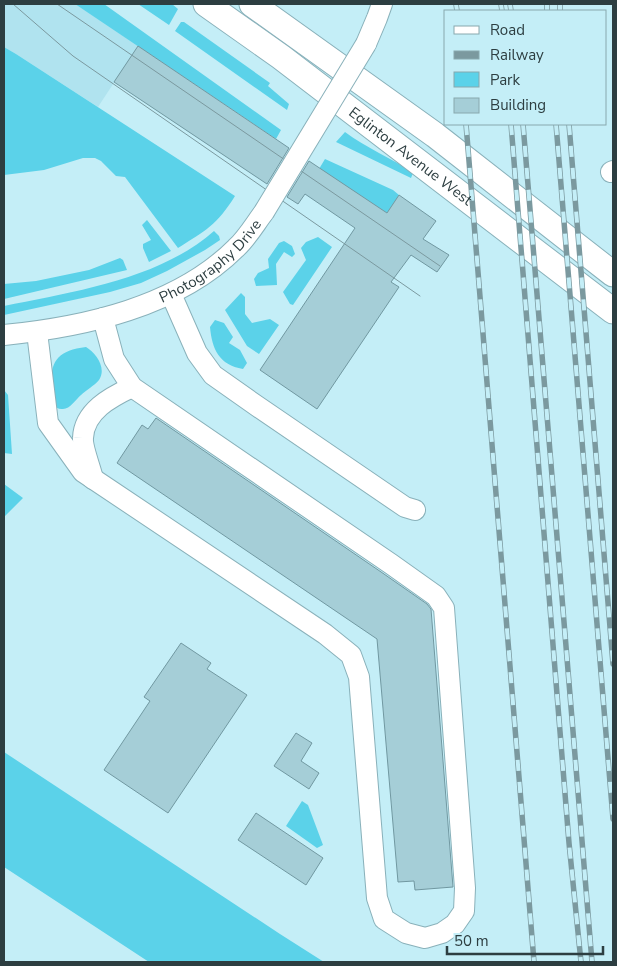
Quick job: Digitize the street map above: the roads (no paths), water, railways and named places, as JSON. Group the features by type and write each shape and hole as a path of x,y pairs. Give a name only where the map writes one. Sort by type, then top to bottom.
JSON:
{"main road":[{"name":"Eglinton Avenue West","path":"206,4 282,57 613,311"},
{"name":"Eglinton Avenue West","path":"252,4 435,136 613,274"}],"street":[{"name":"Photography Drive","path":"4,335 37,332 102,318 171,294 201,276 235,250 264,212 366,44 382,4"},
{"path":"171,294 197,353 212,375 405,507 415,510"},
{"path":"37,332 48,423 82,472 324,634 351,655 359,677 377,898 384,919 406,933 425,938 442,933 455,924 464,911 465,888 444,608 436,596 392,564 132,387 114,359 102,318"},
{"path":"93,479 82,438 88,419 109,398 132,387"}],"tram line":[{"path":"13,4 73,56 420,296"},
{"path":"57,4 440,266"}],"railway":[{"path":"456,4 457,10"},
{"path":"501,4 502,10"},
{"path":"510,4 511,10"},
{"path":"547,4 547,10"},
{"path":"560,4 560,10"},
{"path":"466,125 534,962"},
{"path":"511,125 569,843 581,962"},
{"path":"523,125 592,962"},
{"path":"556,125 613,819"},
{"path":"569,125 613,664"}]}
